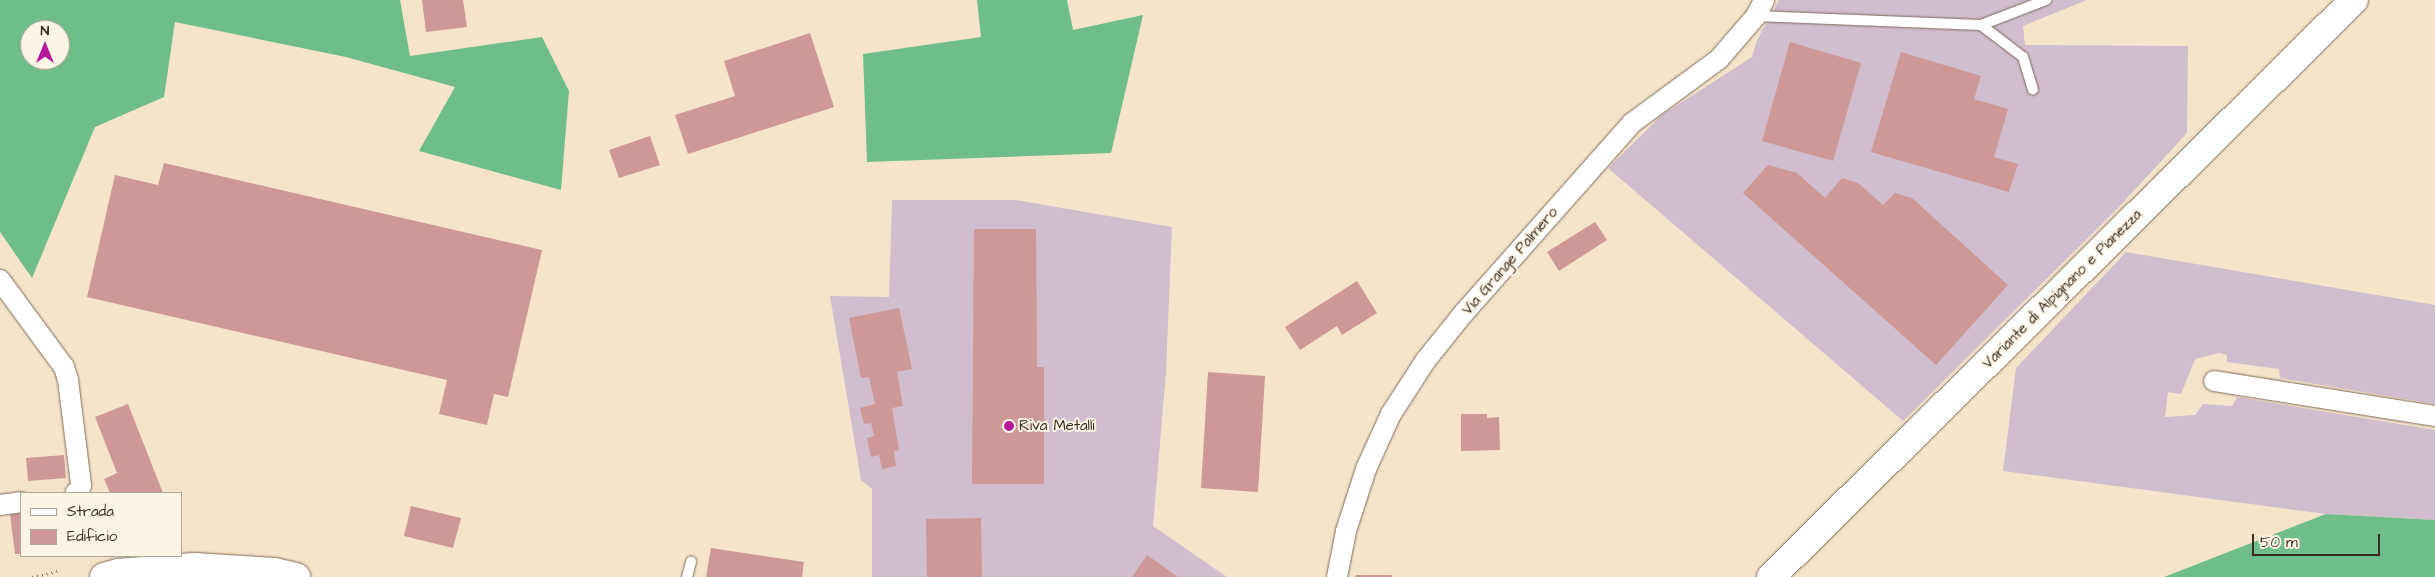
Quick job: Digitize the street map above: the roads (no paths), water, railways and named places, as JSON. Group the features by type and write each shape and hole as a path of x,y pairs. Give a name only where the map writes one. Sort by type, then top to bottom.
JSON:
{"main road":[{"name":"Variante di Alpignano e Pianezza","path":"1771,577 2354,0"},
{"path":"104,577 118,573 194,567 274,572 296,577"}],"street":[{"name":"Via Grange Palmero","path":"1337,577 1346,531 1366,470 1391,414 1426,360 1463,314 1632,123 1720,59 1760,8"},
{"path":"0,280 64,367 68,380 81,485 77,492"},
{"path":"2214,381 2435,416"},
{"path":"0,505 20,502"}],"lane":[{"path":"1760,8 1981,25 2046,0"},
{"path":"1981,25 2023,57 2033,90"},
{"path":"687,577 691,562"}],"place":[{"name":"Riva Metalli","path":"1009,426"}]}
